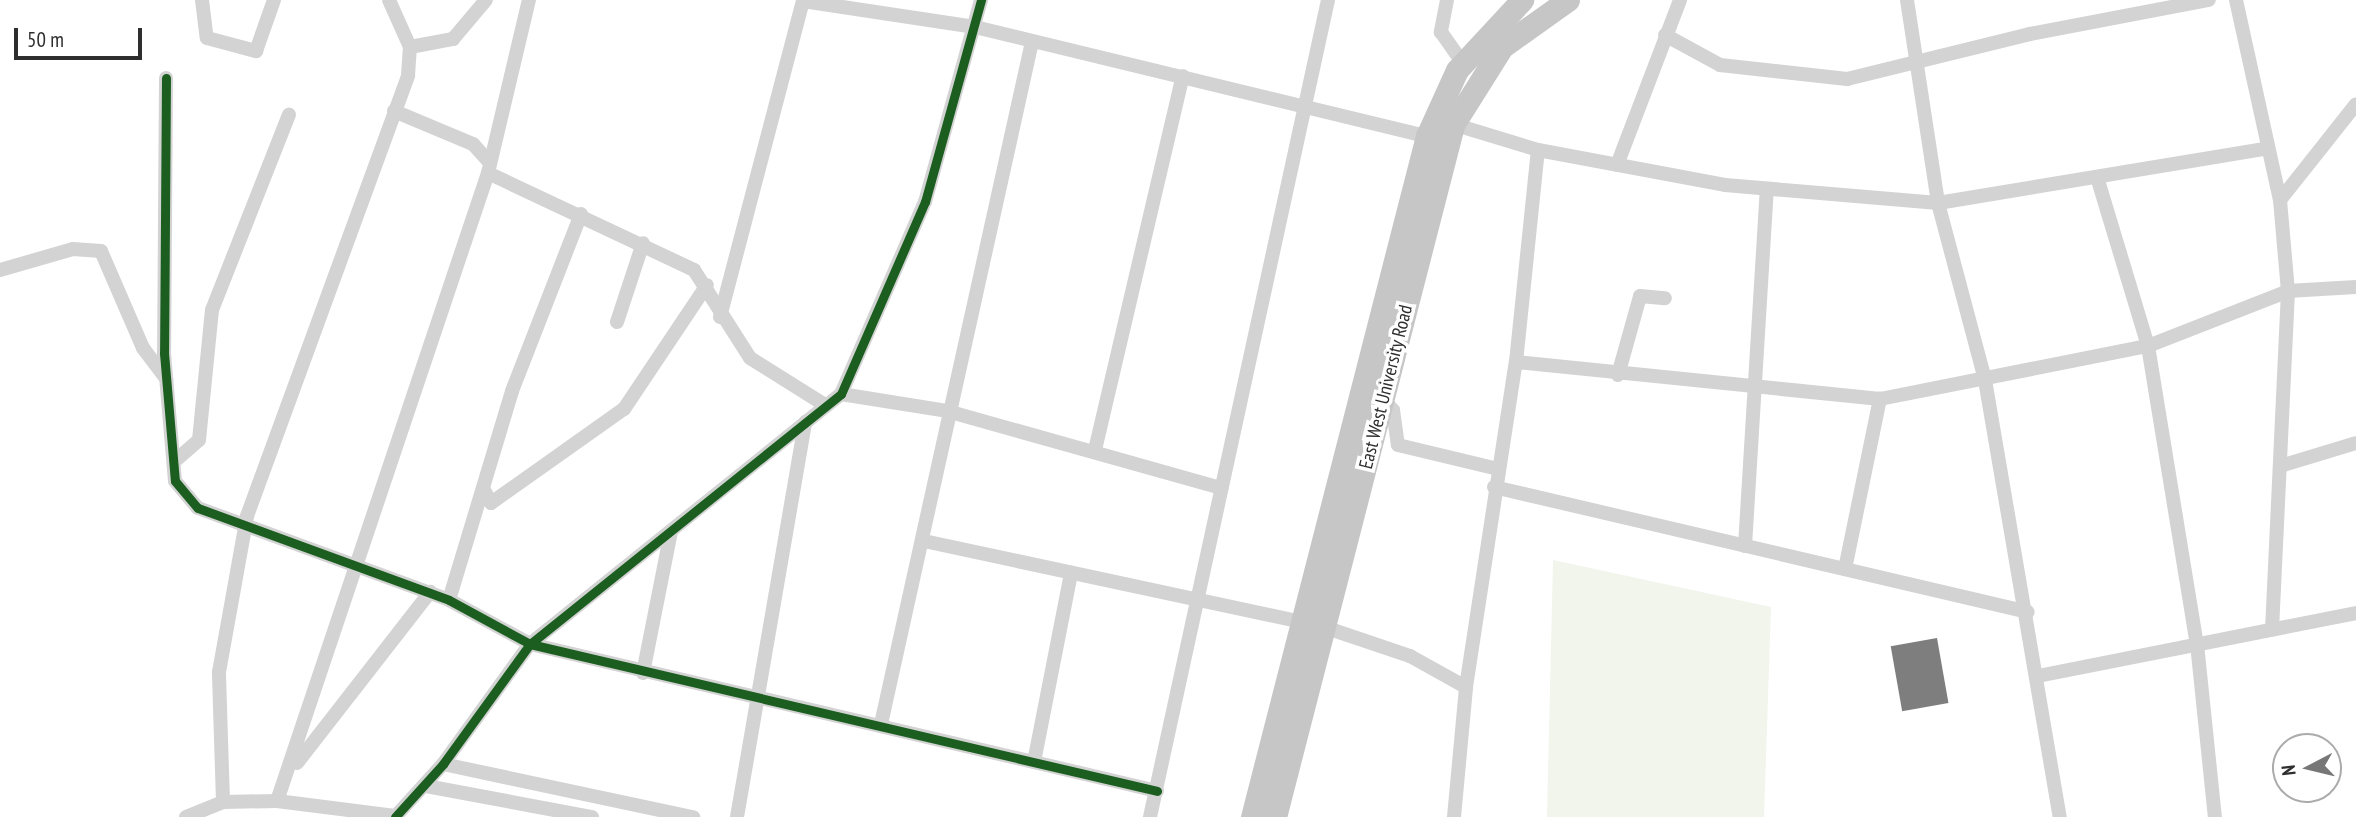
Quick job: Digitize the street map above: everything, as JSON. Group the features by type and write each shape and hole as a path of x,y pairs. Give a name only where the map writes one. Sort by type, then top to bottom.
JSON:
{"main road":[{"name":"East West University Road","path":"1275,817 1313,624 1438,126 1463,63 1521,0"},
{"name":"East West University Road","path":"1252,817 1383,399 1438,126 1502,47 1568,0"}],"street":[{"path":"202,0 206,38 256,51 274,0"},
{"path":"223,802 219,672 245,527 394,111 410,47 389,0"},
{"path":"410,47 453,39 486,0"},
{"path":"277,801 290,772 489,168 529,0"},
{"path":"186,817 223,802 277,801 321,813 395,817 426,786 530,644 841,394 925,202 981,0"},
{"path":"1150,817 1202,601 1221,488 1328,0"},
{"path":"1447,0 1441,32 1463,63"},
{"path":"1617,165 1680,0"},
{"path":"1907,0 1920,64 1938,203 1985,380 2028,612 2060,817"},
{"path":"1665,35 1720,65 1754,73 1847,79 1920,64 2030,34 2209,0"},
{"path":"2236,0 2265,149 2280,201 2288,291 2272,630"},
{"path":"720,317 803,1 975,27 1307,105 1438,126 1538,150 1767,191 1938,203 2265,149"},
{"path":"881,724 924,541 947,411 1032,42"},
{"path":"1095,450 1183,76"},
{"path":"166,78 167,380 183,496 245,527 449,600 530,644 643,673 881,724 1157,791"},
{"path":"2280,201 2356,104"},
{"path":"394,111 473,144 489,168 694,270 707,285 720,317 750,358 825,405"},
{"path":"176,460 199,440 212,310 289,115"},
{"path":"1454,817 1466,687 1494,487 1516,362 1538,150"},
{"path":"2097,177 2148,346 2197,644 2215,817"},
{"path":"1745,546 1752,390 1767,191"},
{"path":"449,600 512,391 581,214"},
{"path":"617,322 643,243"},
{"path":"0,270 73,249 101,251 143,348 167,380"},
{"path":"483,488 491,503 624,409 707,285"},
{"path":"1516,362 1752,390 1880,400 2148,346 2288,291 2356,287"},
{"path":"1618,375 1640,296 1665,298"},
{"path":"841,394 947,411 1095,450 1221,488"},
{"path":"1383,399 1393,411 1398,445 1498,469"},
{"path":"1845,569 1880,400"},
{"path":"737,817 761,698 805,422"},
{"path":"2280,466 2356,443"},
{"path":"1494,487 2028,612"},
{"path":"643,673 671,532"},
{"path":"924,541 1313,624 1410,656 1466,687"},
{"path":"1034,762 1071,573"},
{"path":"290,772 430,592"},
{"path":"2038,676 2356,613"},
{"path":"443,764 693,817"},
{"path":"426,786 592,817"}],"shaded area":[{"path":"1553,560 1771,607 1764,817 1547,817"}],"building":[{"path":"1937,638 1948,703 1902,711 1891,646"}],"cycle path":[{"path":"395,817 443,764 530,644 841,394 925,202 981,0"},
{"path":"166,78 164,353 175,481 198,508 449,600 530,644 1157,791"}]}
